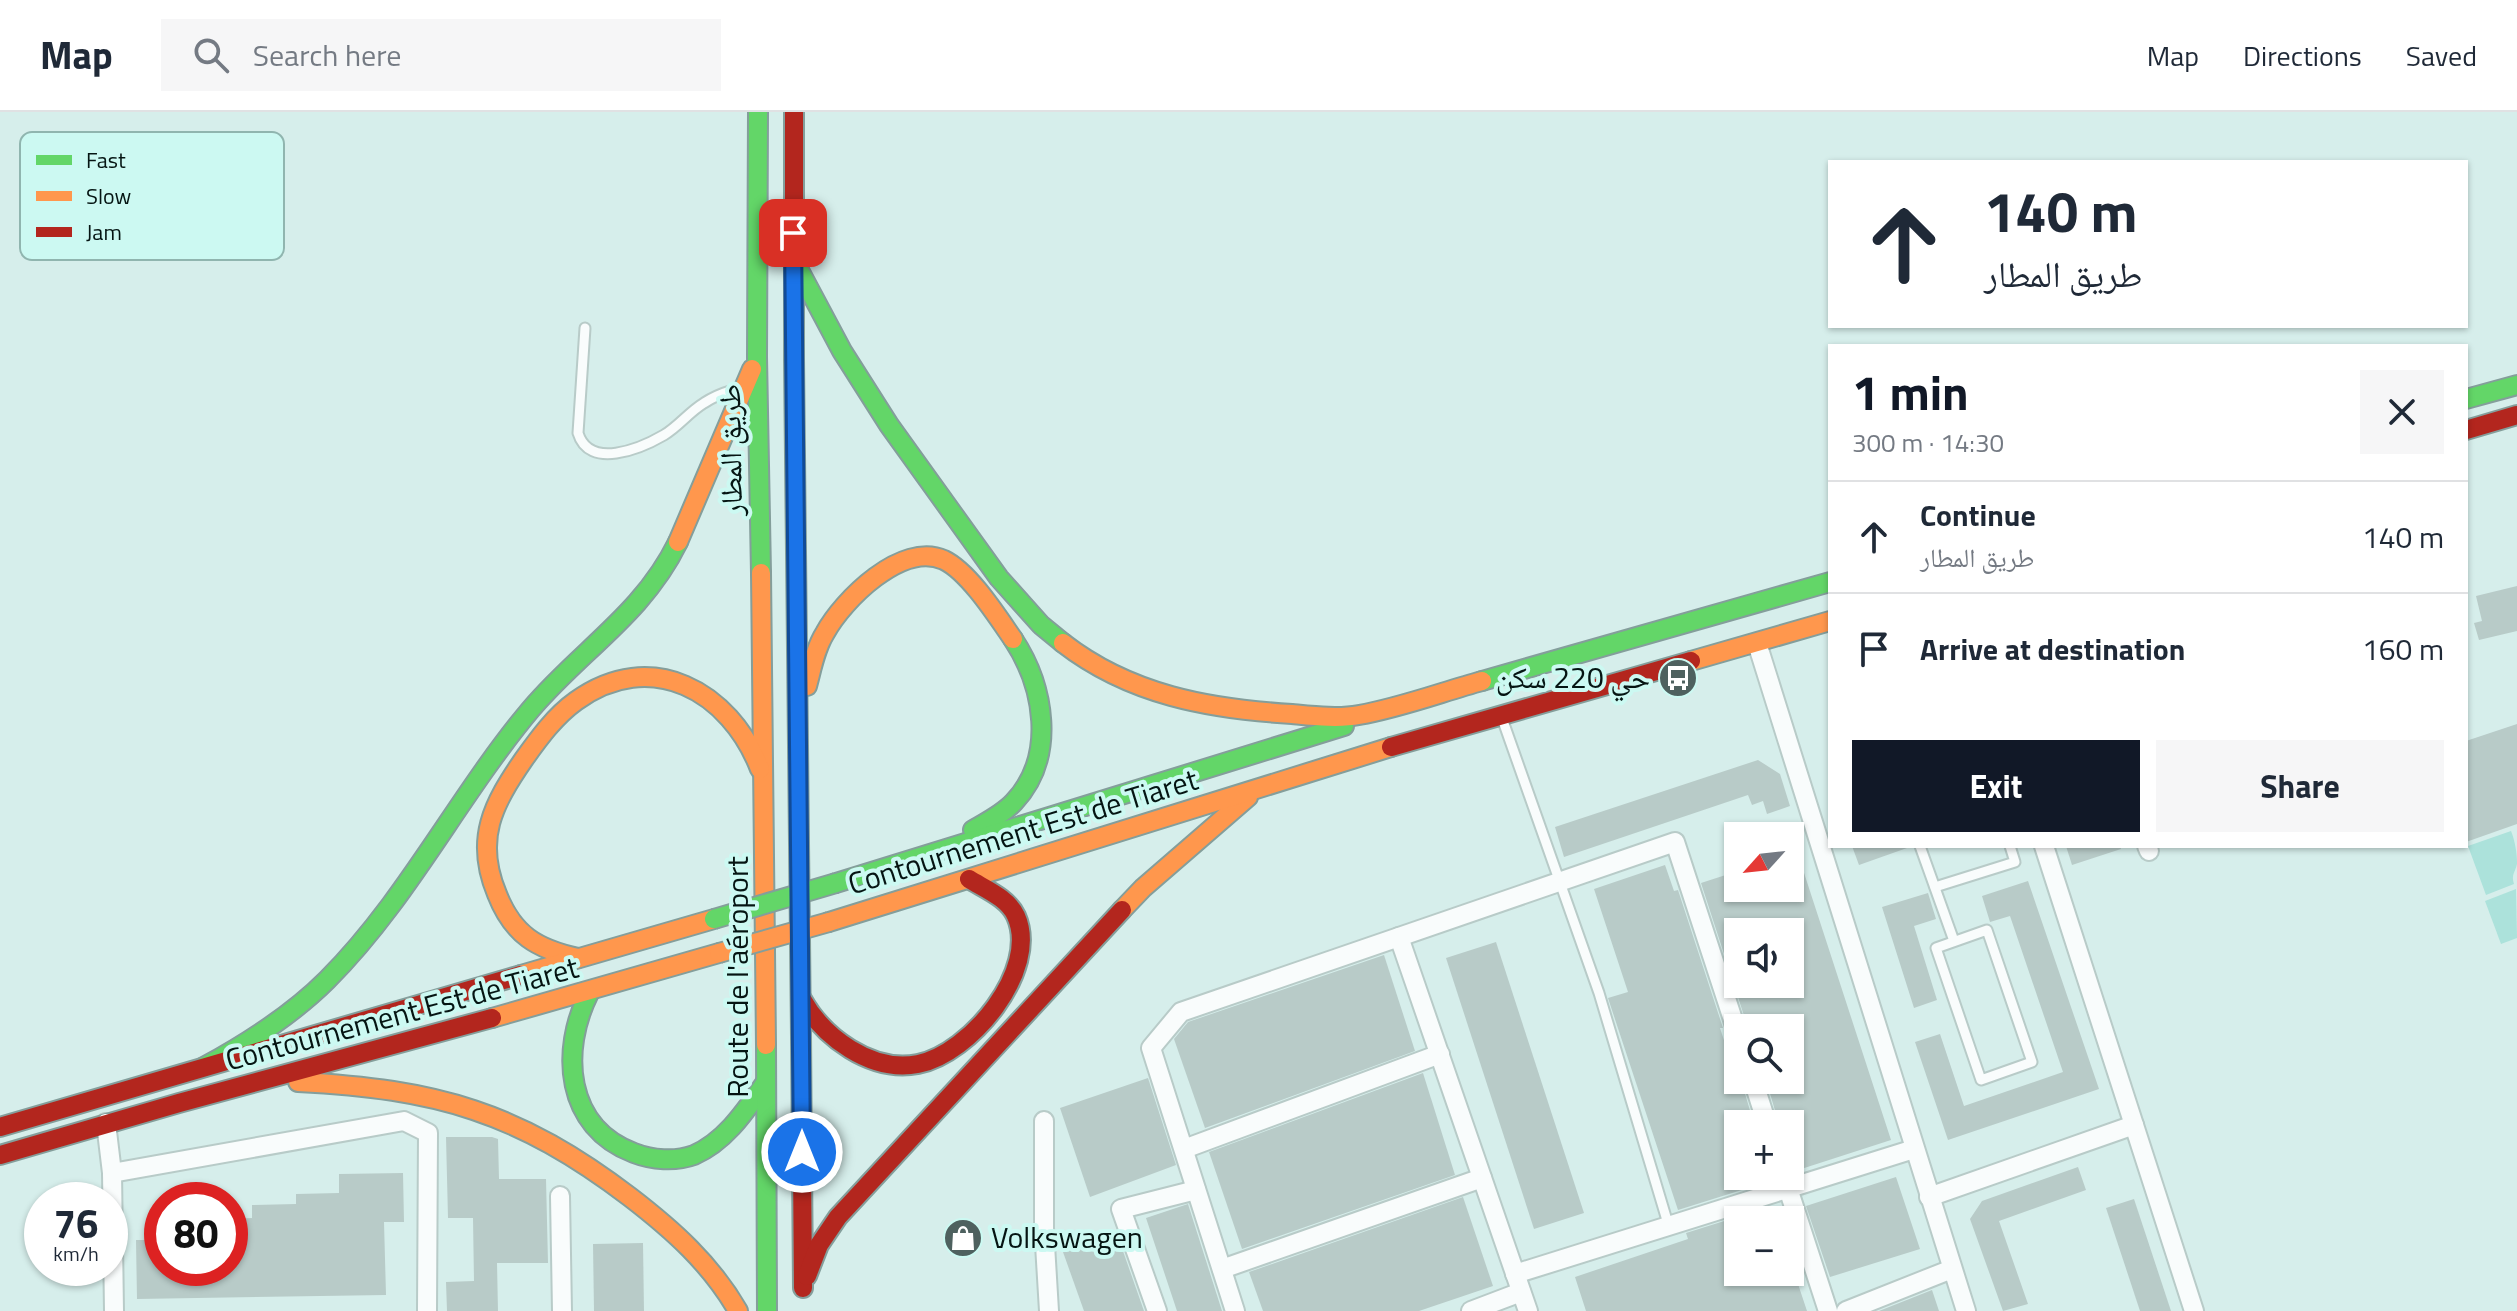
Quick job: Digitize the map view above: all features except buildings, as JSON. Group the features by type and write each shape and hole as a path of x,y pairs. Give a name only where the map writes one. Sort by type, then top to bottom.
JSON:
{"highway":[{"name":"طريق المطار","path":"758,112 757,357 765,786"},
{"path":"794,112 797,717"},
{"path":"758,233 793,233"},
{"path":"793,259 858,379 1015,601 1053,636 1083,658 1126,682 1179,698 1251,711 1306,716 1357,716 1828,583"},
{"path":"204,1067 250,1042 328,979 380,917 511,734 543,695 636,606 660,574 681,534 757,357"},
{"path":"2468,398 2517,385"},
{"path":"2468,429 2517,415"},
{"path":"797,717 823,635 846,602 879,575 908,557 935,557 958,569 1009,632 1030,669 1041,698 1042,737 1032,776 1011,806 930,856"},
{"name":"Contournement Est de Tiaret","path":"0,1155 106,1123 589,993 829,922 1260,787 1828,622"},
{"path":"578,958 547,950 529,940 495,894 486,856 489,821 504,787 544,731 570,705 596,687 627,677 665,678 693,685 720,707 743,733 765,786"},
{"name":"Contournement Est de Tiaret","path":"0,1127 930,856 1455,690"},
{"name":"Route de l'aéroport","path":"797,717 803,1288 819,1245 838,1217 1143,888 1260,787"},
{"name":"Route de l'aéroport","path":"765,786 767,1311"},
{"path":"802,999 814,1020 825,1030 857,1052 887,1065 919,1064 946,1053 980,1024 1005,996 1014,977 1022,942 1018,920 1006,902 969,879"},
{"path":"589,993 574,1020 571,1062 576,1092 589,1120 609,1142 629,1153 658,1159 691,1156 713,1144 737,1123 766,1082"},
{"path":"265,1081 357,1086 426,1096 477,1110 527,1129 589,1166 657,1217 692,1248 727,1291 738,1311"},
{"path":"766,1153 802,1152"}],"street":[{"path":"1757,643 1966,1311"},
{"path":"1235,1311 1151,1048 1181,1012 1675,842 1731,1014"},
{"path":"2045,848 2194,1311"},
{"path":"1399,937 1528,1311"},
{"path":"1184,1149 1440,1054"},
{"path":"112,1173 404,1121 428,1133 427,1311"},
{"path":"1044,1121 1044,1228 1049,1311"},
{"path":"106,1123 112,1173 114,1311"},
{"path":"1929,1197 2134,1125"},
{"path":"1804,1178 1914,1149"},
{"path":"1222,1269 1482,1178"},
{"path":"1157,1311 1121,1209 1196,1190"},
{"path":"1515,1274 1669,1227 1767,1190"},
{"path":"1788,1190 1828,1311"},
{"path":"560,1196 562,1311"},
{"path":"1846,1311 1952,1269"},
{"path":"1471,1311 1521,1292"}],"lane":[{"path":"585,328 578,433 584,447 597,454 611,454 650,442 678,425 701,404 729,391 744,388"},
{"path":"1501,715 1599,993 1669,1227"},
{"path":"1921,848 1954,941"},
{"path":"1935,887 2015,862 2011,848"},
{"path":"1987,930 2032,1062 1981,1080 1936,948 1954,941 1987,930"}],"shaded area":[{"path":"2511,831 2517,860 2514,884 2486,895 2468,846"},
{"path":"2516,889 2517,938 2501,944 2485,901"}],"traffic: fast":[{"path":"758,112 757,357 761,573"},
{"path":"793,259 842,351 889,425 999,578 1041,625 1063,643"},
{"path":"2468,398 2517,385"},
{"path":"204,1067 284,1017 327,980 356,949 408,882 531,709 629,611 664,567 678,542"},
{"path":"1482,681 1828,583"},
{"path":"973,830 1014,802 1028,784 1041,743 1038,699 1024,658 1013,639"},
{"path":"836,883 1344,726"},
{"path":"714,919 836,883"},
{"path":"589,993 574,1039 572,1062 575,1085 582,1106 594,1125 611,1141 634,1153 656,1159 694,1155 716,1142 734,1124 766,1082"},
{"path":"766,1045 767,1311"}],"traffic: slow":[{"path":"794,359 801,1036"},
{"path":"678,542 752,369"},
{"path":"807,686 822,639 845,605 876,577 910,559 928,556 953,566 982,595 1013,639"},
{"path":"761,573 766,1045"},
{"path":"1691,661 1828,622"},
{"path":"1063,643 1089,661 1143,687 1201,703 1261,712 1351,716 1482,681"},
{"path":"578,958 539,945 519,930 503,908 490,874 487,856 490,823 503,791 554,720 576,701 604,685 632,678 659,678 685,686 708,699 729,718 747,741 760,769"},
{"path":"829,922 1391,747"},
{"path":"1122,910 1248,797"},
{"path":"521,975 714,919"},
{"path":"719,953 829,922"},
{"path":"492,1018 719,953"},
{"path":"298,1082 348,1085 435,1099 474,1110 550,1144 630,1197 676,1235 716,1278 738,1311"}],"traffic: jam":[{"path":"794,112 794,359"},
{"path":"2468,429 2517,415"},
{"path":"1391,747 1691,661"},
{"path":"802,999 836,1039 850,1049 883,1063 918,1064 938,1057 959,1044 996,1006 1009,984 1018,960 1021,937 1016,916 1008,904 969,879"},
{"path":"807,1276 819,1245 838,1217 1122,910"},
{"path":"0,1127 521,975"},
{"path":"0,1155 492,1018"},
{"path":"801,1036 803,1288"}],"place":[{"name":"حي 220 سكن","path":"1678,678"},
{"name":"Volkswagen","path":"963,1238"}],"route":[{"path":"793,233 802,1152"}]}
